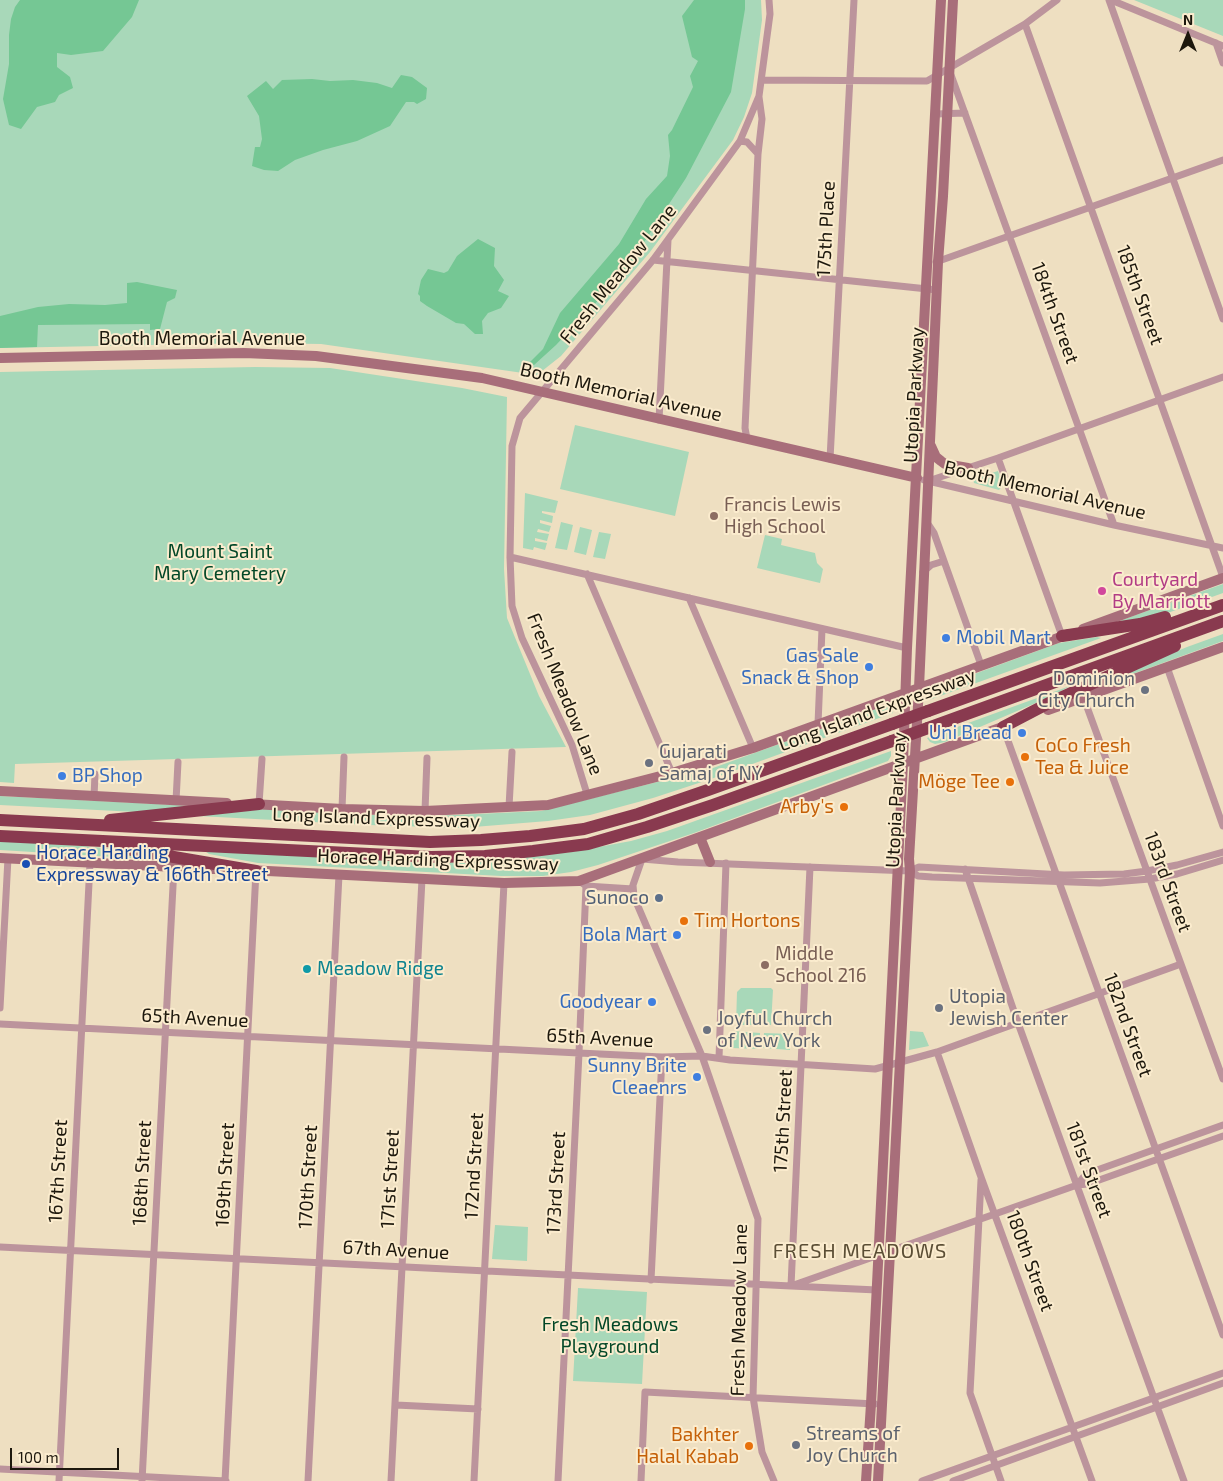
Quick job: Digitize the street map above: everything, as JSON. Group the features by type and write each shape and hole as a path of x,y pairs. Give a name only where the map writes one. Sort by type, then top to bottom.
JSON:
{"highway":[{"path":"1062,636 1140,624 1223,603"},
{"name":"Long Island Expressway","path":"0,820 430,842 530,836 584,829 638,814 708,790 1223,603"},
{"name":"Long Island Expressway","path":"0,836 431,857 484,856 534,852 588,844 712,805 1223,621"},
{"path":"1003,726 1047,704 1223,625"},
{"path":"69,824 259,804"},
{"path":"71,840 256,871"}],"main road":[{"name":"Utopia Parkway","path":"941,0 938,74 941,114"},
{"name":"Utopia Parkway","path":"866,1481 879,1256 908,648 922,479 941,114 949,67 953,0"},
{"name":"Utopia Parkway","path":"878,1481 919,688 926,521 922,479 929,443 932,290"},
{"name":"Booth Memorial Avenue","path":"0,358 244,353 316,356 482,378 922,479"},
{"path":"929,443 936,457 941,461 946,464 968,468"},
{"path":"0,792 342,809 425,811 548,805 672,774 753,748 1223,578"},
{"name":"Horace Harding Expressway","path":"4,858 504,883 582,884 700,837 1083,696 1223,647"},
{"path":"700,837 710,862"}],"street":[{"name":"Fresh Meadow Lane","path":"588,794 572,745 522,638 512,606 510,557 512,446 520,418 653,260 740,141 759,96 770,14 769,0"},
{"name":"175th Place","path":"830,459 854,0"},
{"path":"762,80 927,81 1025,24 1057,0"},
{"path":"1110,0 1219,44 1223,63"},
{"path":"1110,0 1223,319"},
{"name":"185th Street","path":"1025,24 1161,400 1223,578"},
{"name":"184th Street","path":"949,67 1114,525"},
{"path":"747,439 745,428 758,154 762,119 759,96"},
{"path":"941,114 965,113"},
{"path":"740,141 747,142 758,154"},
{"path":"933,263 1223,160"},
{"path":"659,420 668,240"},
{"path":"653,260 932,290"},
{"path":"922,479 968,468 998,458 1223,377"},
{"path":"998,458 1062,636"},
{"name":"Booth Memorial Avenue","path":"922,479 1114,525 1223,548"},
{"path":"926,521 934,533 981,665"},
{"path":"510,557 908,648"},
{"path":"923,572 931,565 944,561"},
{"path":"587,574 672,774"},
{"path":"689,598 753,748"},
{"path":"818,724 822,629"},
{"path":"1167,667 1223,826"},
{"name":"183rd Street","path":"1083,696 1223,1079"},
{"name":"182nd Street","path":"1003,726 1223,1335"},
{"path":"508,807 512,752"},
{"path":"342,809 344,757"},
{"path":"425,811 427,758"},
{"path":"259,804 262,759"},
{"path":"176,801 178,762"},
{"path":"94,797 95,774"},
{"path":"910,871 918,876 1100,883 1149,875 1223,852"},
{"path":"0,1008 4,858"},
{"path":"582,884 633,889 642,859 898,871 910,871 919,867 1092,875 1178,874 1223,860"},
{"name":"167th Street","path":"59,1481 90,863"},
{"path":"719,1058 726,863"},
{"name":"168th Street","path":"142,1479 174,866"},
{"name":"175th Street","path":"791,1286 810,867"},
{"name":"181st Street","path":"965,869 1018,1023 1184,1481"},
{"name":"169th Street","path":"226,1481 256,871"},
{"name":"170th Street","path":"308,1481 339,875"},
{"name":"171st Street","path":"391,1481 422,879"},
{"name":"172nd Street","path":"474,1481 504,883"},
{"name":"173rd Street","path":"558,1481 579,1053 582,884"},
{"name":"Fresh Meadow Lane","path":"633,889 634,897 702,1056 758,1219 753,1398 762,1452 774,1481"},
{"name":"65th Avenue","path":"0,1024 662,1057 702,1056 730,1060 875,1069 937,1052 1181,964"},
{"name":"180th Street","path":"937,1052 1092,1481"},
{"path":"650,1280 662,1057"},
{"name":"67th Avenue","path":"1077,1185 1086,1174 1223,1125"},
{"name":"67th Avenue","path":"791,1286 1077,1185 1088,1184 1223,1136"},
{"path":"981,1177 970,1393 1001,1481"},
{"name":"67th Avenue","path":"0,1247 877,1290"},
{"path":"922,1481 1223,1373"},
{"path":"1194,1383 1197,1392"},
{"path":"954,1481 1223,1383"},
{"path":"641,1481 645,1392 883,1405"},
{"path":"396,1405 478,1409"},
{"path":"1113,1412 1117,1421"},
{"path":"1033,1440 1036,1450"},
{"path":"0,1470 142,1479 226,1481"}],"green space":[{"path":"0,0 761,0 762,20 752,93 744,117 733,140 650,252 561,356 537,375 321,344 252,343 0,348"},
{"path":"20,0 139,0 132,17 103,51 71,55 57,53 57,67 70,77 73,88 59,95 55,102 37,107 21,129 9,125 3,99 9,64 11,19 15,7"},
{"path":"694,0 745,0 731,92 686,178 635,256 608,290 556,345 534,365 529,363 543,349 560,313 619,244 646,199 667,176 670,156 668,135 693,87 690,76 698,61 692,57 682,16"},
{"path":"1134,0 1223,0 1223,36"},
{"path":"401,75 412,77 427,88 426,99 417,104 406,102 390,126 357,141 295,160 278,171 264,170 252,166 255,147 260,147 262,139 259,116 247,96 266,81 273,89 282,80 312,79 330,81 353,80 377,83 392,88"},
{"path":"478,239 495,248 494,266 504,280 498,291 509,296 501,308 488,313 482,321 483,334 475,334 464,324 456,323 427,306 420,301 418,294 421,280 428,269 444,273 448,271 457,256"},
{"path":"137,282 177,290 175,298 167,302 160,329 150,330 150,324 38,325 37,347 0,348 0,316 38,307 69,304 105,305 127,303 127,283"},
{"name":"Mount Saint Mary Cemetery","path":"255,367 330,368 462,388 507,397 504,569 507,618 539,696 566,747 15,764 14,783 0,782 0,372"},
{"path":"575,425 689,452 675,516 560,489"},
{"path":"998,471 1003,486 999,490 974,483 973,479"},
{"path":"525,493 558,501 555,513 542,511 542,513 553,516 552,523 540,520 540,523 551,526 549,532 538,529 537,532 549,534 547,541 535,538 535,541 547,543 545,550 534,547 533,550 523,548"},
{"path":"561,522 573,525 567,550 555,548"},
{"path":"580,527 592,530 586,555 574,552"},
{"path":"599,532 611,534 605,559 593,557"},
{"path":"765,535 782,539 781,545 815,553 817,563 823,569 820,583 757,568"},
{"path":"1223,584 1223,593 1151,619 1105,626"},
{"path":"1223,634 1223,641 1097,687 1118,676"},
{"path":"1101,638 929,700 930,694 936,688 1059,643"},
{"path":"1070,686 1052,696 945,742 935,744 927,738"},
{"path":"884,706 892,709 893,713 711,779 653,798 590,815 548,821 461,828 198,816 264,809 412,817 541,811 713,768"},
{"path":"891,751 888,761 694,833 571,872 543,876 501,876 258,863 209,854 205,851 465,863 571,852 631,841 667,831"},
{"path":"0,796 196,806 136,812 0,805"},
{"path":"0,841 132,851 146,855 147,859 0,850"},
{"path":"741,988 771,988 773,990 771,1025 736,1025 737,992"},
{"path":"733,1031 760,1033 760,1049 732,1048"},
{"path":"910,1031 923,1032 929,1046 909,1050"},
{"path":"764,1033 791,1034 790,1050 763,1048"},
{"path":"495,1225 528,1227 527,1261 492,1259"},
{"name":"Fresh Meadows Playground","path":"578,1288 647,1292 642,1384 573,1381"}],"place":[{"name":"Francis Lewis High School","path":"714,516"},
{"name":"Courtyard By Marriott","path":"1102,591"},
{"name":"Mobil Mart","path":"946,638"},
{"name":"Gas Sale Snack & Shop","path":"869,667"},
{"name":"Dominion City Church","path":"1145,690"},
{"name":"Uni Bread","path":"1022,733"},
{"name":"CoCo Fresh Tea & Juice","path":"1025,757"},
{"name":"Gujarati Samaj of NY","path":"649,763"},
{"name":"BP Shop","path":"62,776"},
{"name":"Möge Tee","path":"1010,782"},
{"name":"Arby's","path":"844,807"},
{"name":"Horace Harding Expressway & 166th Street","path":"26,864"},
{"name":"Sunoco","path":"659,898"},
{"name":"Tim Hortons","path":"684,921"},
{"name":"Bola Mart","path":"677,935"},
{"name":"Middle School 216","path":"765,965"},
{"name":"Meadow Ridge","path":"307,969"},
{"name":"Goodyear","path":"652,1002"},
{"name":"Utopia Jewish Center","path":"939,1008"},
{"name":"Joyful Church of New York","path":"707,1030"},
{"name":"Sunny Brite Cleaenrs","path":"697,1077"},
{"name":"Streams of Joy Church","path":"796,1445"},
{"name":"Bakhter Halal Kabab","path":"749,1446"}],"district":[{"name":"FRESH MEADOWS","path":"860,1251"}]}
